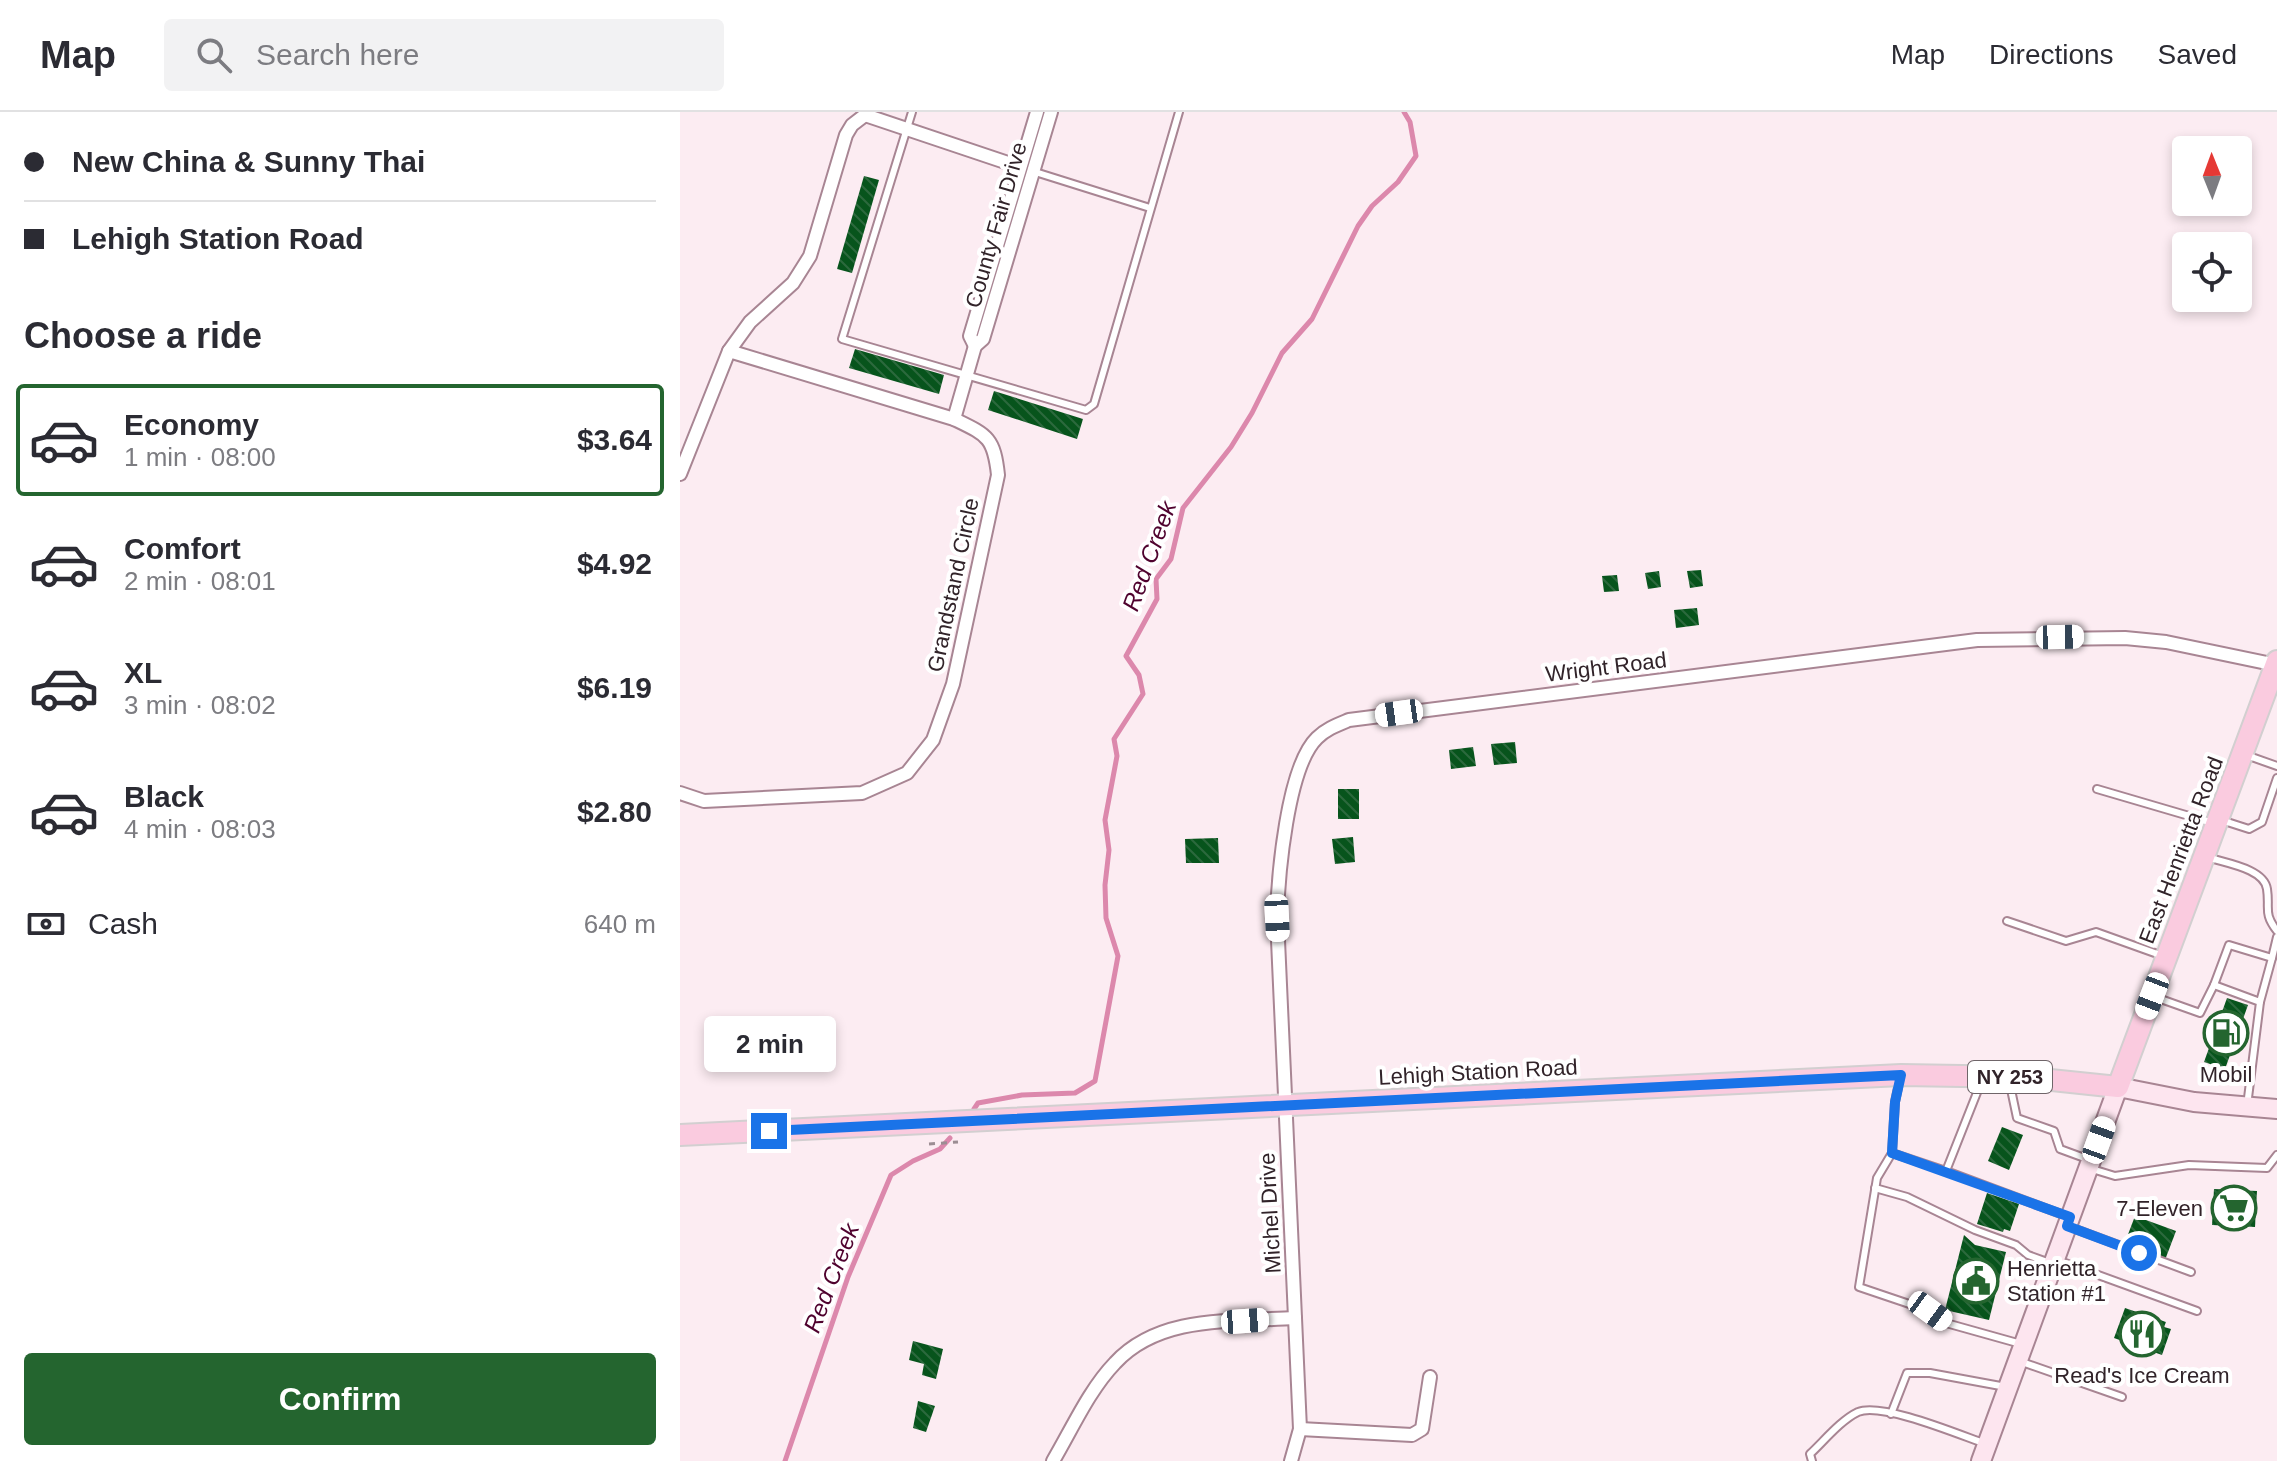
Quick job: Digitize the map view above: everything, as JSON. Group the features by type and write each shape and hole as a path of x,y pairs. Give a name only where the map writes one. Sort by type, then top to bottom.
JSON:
{"main road":[{"name":"East Henrietta Road","path":"1984,1453 2276,663"},
{"name":"Lehigh Station Road","path":"680,1135 1901,1075 2008,1077 2118,1087 2194,1102 2277,1109"}],"street":[{"name":"County Fair Drive","path":"1026,169 1037,112"},
{"name":"County Fair Drive","path":"954,419 975,346 970,336 1026,169 1051,112"},
{"path":"680,474 729,351 750,322 803,270 846,135 865,113 1026,169"},
{"name":"Grandstand Circle","path":"680,793 704,801 862,793 907,773 933,740 953,684 998,475 995,450 986,434 954,419 729,351"},
{"name":"Wright Road","path":"1285,1105 1278,873 1283,835 1305,755 1315,740 1331,727 1349,720 1977,640 2125,638 2166,642 2276,663"},
{"name":"Michel Drive","path":"1285,1105 1300,1429 1291,1461"},
{"path":"1053,1461 1104,1376 1116,1361 1146,1339 1186,1326 1295,1318"},
{"path":"1300,1429 1412,1435 1422,1429 1430,1377"}],"lane":[{"path":"912,112 842,339 1086,410 1094,404 1179,112"},
{"path":"1026,169 1150,208"},
{"path":"2242,754 2277,766"},
{"path":"2097,789 2249,829 2262,822 2277,778"},
{"path":"2204,856 2259,875 2267,885 2267,917 2277,934 2260,1002 2247,1107"},
{"path":"2007,921 2066,941 2096,932 2166,957"},
{"path":"2152,996 2200,1013 2229,945 2272,958"},
{"path":"2214,985 2260,1002"},
{"path":"1901,1075 1895,1102 1892,1153 1877,1178 1859,1287 1930,1311 1946,1323 2122,1397"},
{"path":"1946,1171 1983,1077"},
{"path":"2008,1077 2017,1118 2054,1131 2060,1149 2115,1176 2189,1165 2267,1168 2277,1155"},
{"path":"1892,1153 1946,1171 2191,1272"},
{"path":"1875,1188 1907,1197 1975,1230 2016,1245 2028,1255 2197,1311"},
{"path":"1891,1414 1907,1373 1930,1373 2008,1388"},
{"path":"1812,1461 1810,1454 1856,1413 1868,1410 1904,1415 1984,1453"}],"path":[{"path":"929,1144 958,1142"}],"building":[{"path":"864,176 879,180 852,273 837,269"},
{"path":"855,349 944,375 939,394 849,368"},
{"path":"994,391 1083,419 1077,439 988,410"},
{"path":"1701,570 1703,586 1690,588 1687,571"},
{"path":"1659,571 1661,587 1648,589 1645,573"},
{"path":"1617,575 1619,591 1604,592 1602,576"},
{"path":"1697,608 1699,625 1676,628 1674,610"},
{"path":"1515,742 1517,763 1494,765 1491,744"},
{"path":"1473,747 1476,766 1451,769 1449,750"},
{"path":"1338,789 1359,789 1359,819 1338,819"},
{"path":"1353,837 1355,862 1335,864 1332,839"},
{"path":"1218,838 1219,863 1186,863 1185,839"},
{"path":"2227,998 2248,1005 2225,1069 2204,1062"},
{"path":"2002,1127 2023,1135 2009,1170 1988,1161"},
{"name":"7-Eleven","path":"2214,1189 2257,1191 2255,1227 2212,1225"},
{"path":"1987,1193 2019,1204 2010,1231 2004,1229 2003,1232 1977,1224"},
{"path":"2135,1216 2176,1231 2165,1260 2124,1245"},
{"name":"Henrietta Station #1","path":"1964,1235 1975,1245 2006,1252 1989,1320 1945,1310"},
{"name":"Read's Ice Cream","path":"2125,1308 2166,1322 2164,1327 2171,1329 2162,1355 2114,1338"},
{"path":"913,1341 943,1349 936,1379 922,1375 924,1364 909,1360"},
{"path":"918,1401 935,1406 926,1432 913,1428"}],"waterway":[{"name":"Red Creek","path":"974,1109 978,1103 1022,1095 1075,1093 1095,1081 1118,956 1106,918 1105,885 1109,850 1105,820 1117,756 1114,739 1143,694 1139,675 1126,656 1157,599 1156,579 1171,559 1183,508 1231,447 1282,353 1312,319 1358,226 1372,206 1398,182 1416,156 1410,122 1404,112"},
{"name":"Red Creek","path":"785,1461 848,1277 891,1175 940,1149 950,1138"}],"place":[{"name":"Mobil","path":"2226,1033"},
{"name":"7-Eleven","path":"2234,1208"},
{"name":"Henrietta Station #1","path":"1976,1281"},
{"name":"Read's Ice Cream","path":"2142,1334"}],"route":[{"path":"769,1131 1901,1075 1895,1102 1892,1153 2070,1217 2067,1226 2139,1253"}]}
